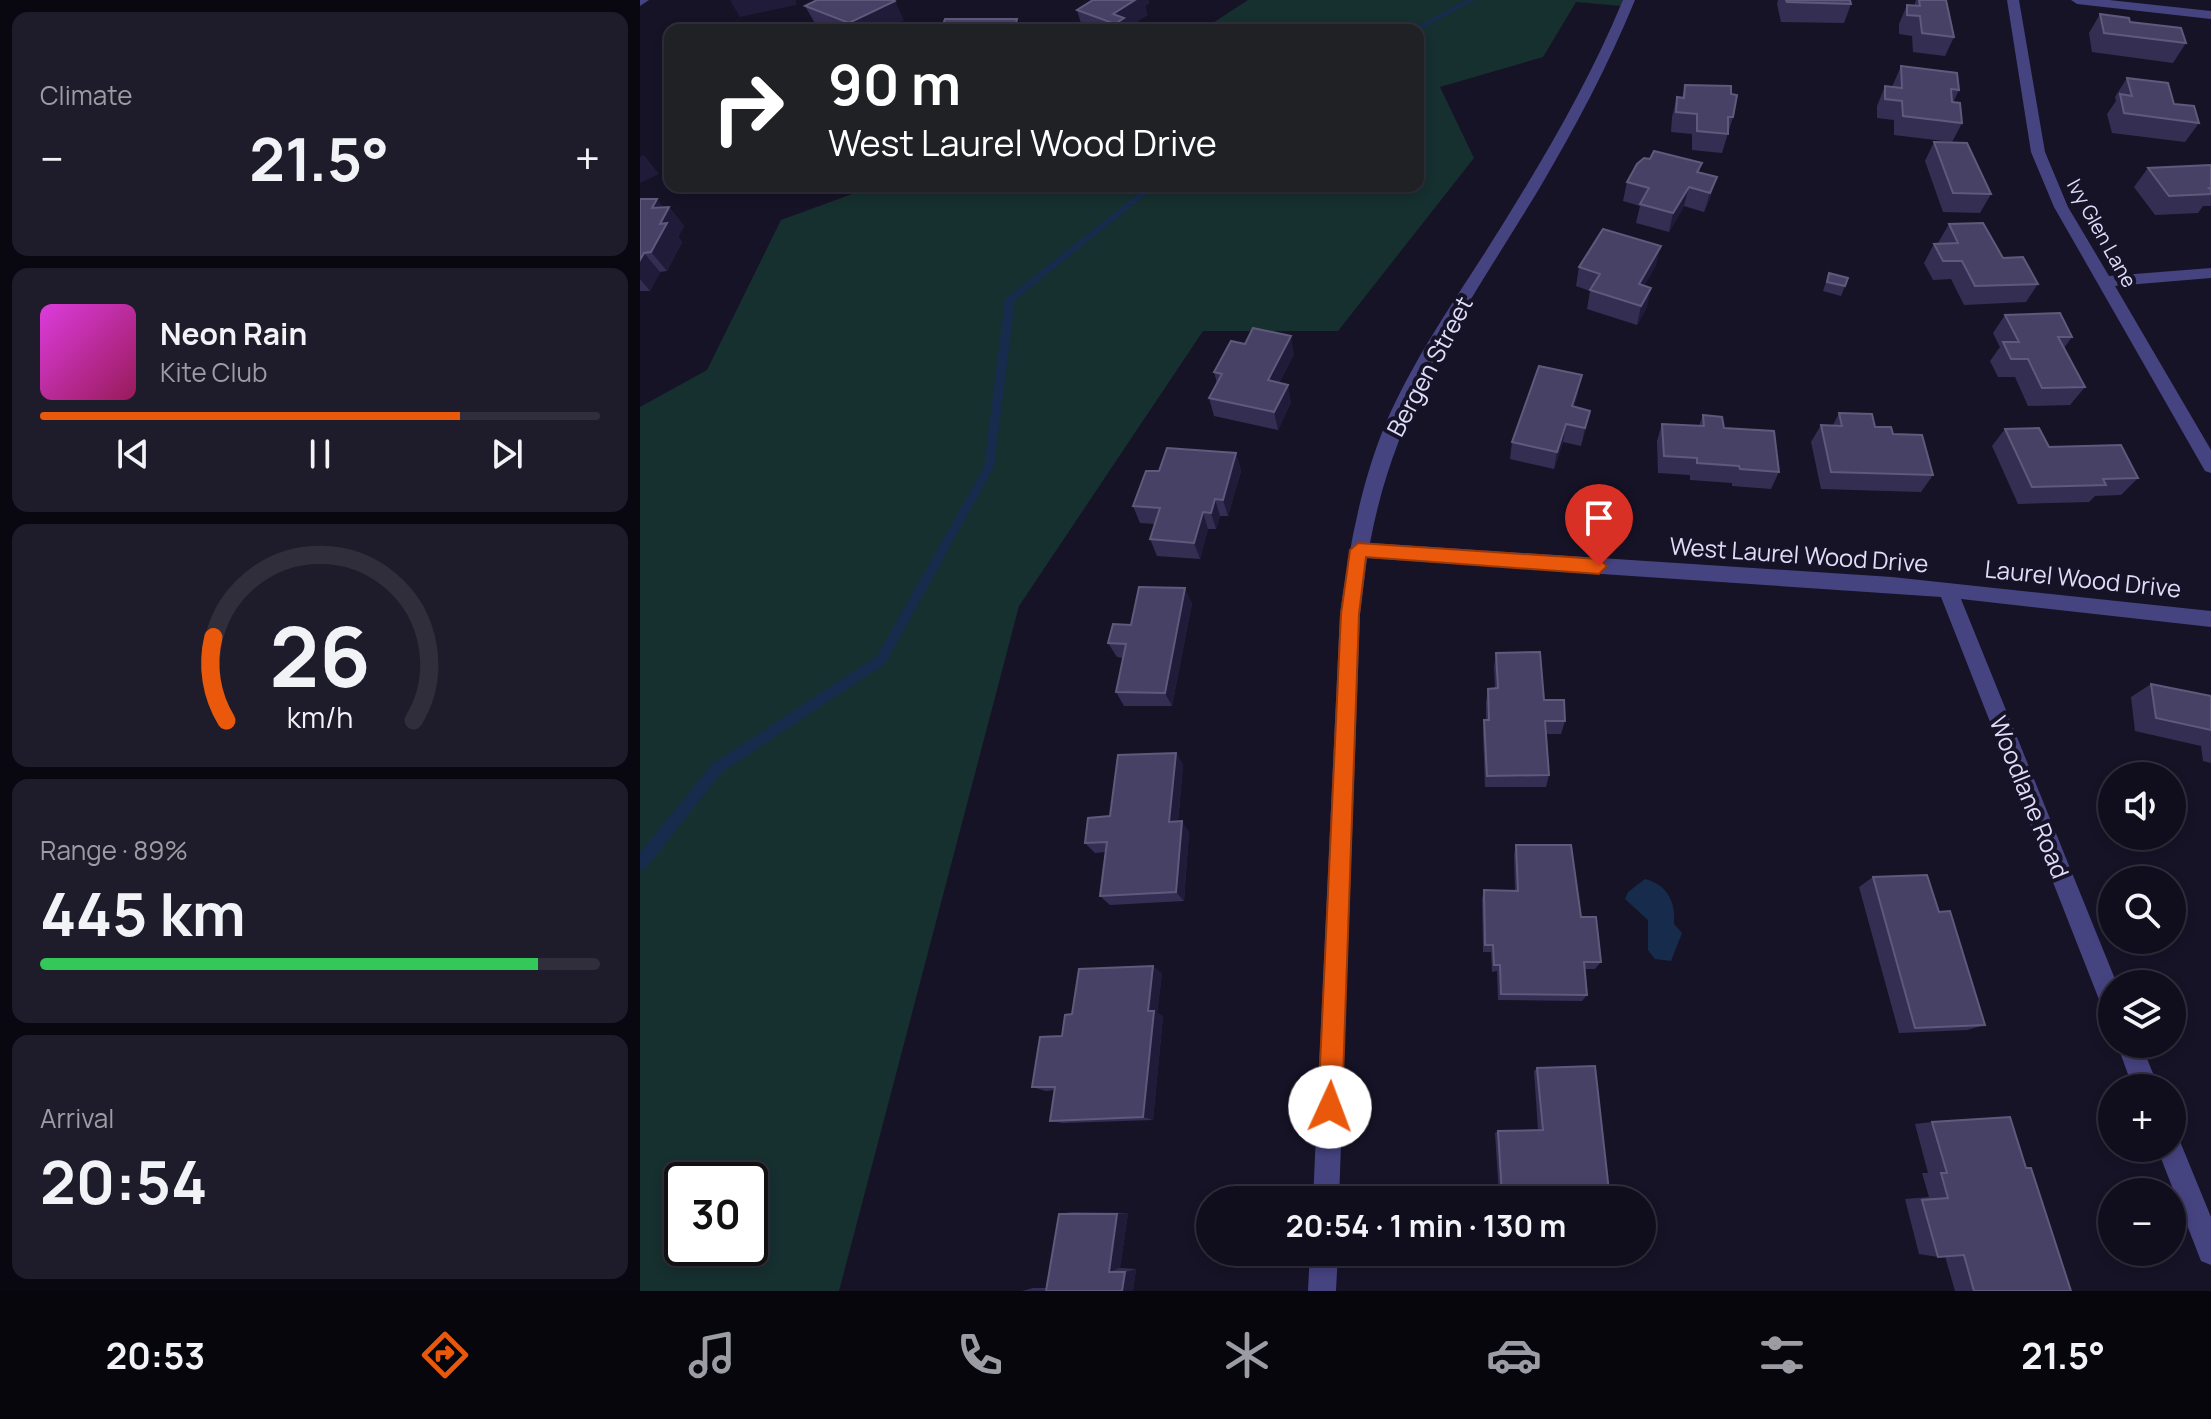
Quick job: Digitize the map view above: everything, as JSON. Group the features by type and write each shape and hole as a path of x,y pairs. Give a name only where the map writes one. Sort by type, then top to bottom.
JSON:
{"street":[{"name":"Bergen Street","path":"1327,1186 1350,614 1358,550 1374,481 1401,412 1425,364 1585,101 1629,0"},
{"name":"Ivy Glen Lane","path":"2013,0 2038,152 2061,207 2211,466"},
{"path":"2077,0 2211,15"},
{"path":"2104,282 2211,273"},
{"name":"West Laurel Wood Drive","path":"1358,550 1948,591"},
{"name":"Laurel Wood Drive","path":"1948,591 2102,603 2211,619"},
{"name":"Woodlane Road","path":"1948,591 2099,970"},
{"path":"2176,1162 2211,1251"},
{"path":"1322,1291 1323,1266"}],"green space":[{"path":"1248,0 1623,0 1622,6 1576,2 1543,57 1440,87 1474,158 1338,331 1203,331 1019,606 839,1291 640,1291 640,407 707,370 781,220 858,192 1424,192 1424,24 1211,24"}],"water":[{"path":"1645,879 1665,890 1674,909 1674,924 1682,933 1671,961 1655,959 1648,950 1648,920 1625,899 1628,892"}],"building":[{"path":"817,0 895,1 849,23 805,6"},
{"path":"1093,0 1135,0 1113,14 1124,18 1115,24 1077,10"},
{"path":"1850,0 1851,4 1787,2"},
{"path":"1919,0 1946,0 1954,37 1922,33 1920,16 1907,15 1907,5 1920,6"},
{"path":"2100,14 2129,18 2130,22 2181,28 2186,43 2104,33"},
{"path":"945,19 1017,19 1016,24 943,24"},
{"path":"1901,66 1957,73 1959,90 1951,89 1952,102 1960,103 1962,123 1903,116 1902,101 1885,99 1885,86 1902,88"},
{"path":"2127,78 2168,83 2174,104 2194,106 2199,123 2124,113 2120,94 2132,96"},
{"path":"1685,85 1731,86 1731,94 1737,95 1733,117 1728,117 1728,134 1697,131 1697,114 1676,112 1677,97 1684,98"},
{"path":"1934,142 1967,143 1991,194 1953,193"},
{"path":"1654,151 1702,163 1697,172 1717,177 1710,193 1689,187 1673,213 1640,204 1649,188 1627,182 1637,164 1644,158 1650,159"},
{"path":"2211,165 2211,194 2169,196 2148,168"},
{"path":"640,199 657,199 652,208 669,207 660,224 667,223 651,252 644,253 640,260"},
{"path":"1983,223 2003,258 2023,257 2038,284 1975,286 1962,261 1943,261 1934,244 1958,243 1949,224"},
{"path":"1603,229 1661,246 1639,284 1651,288 1641,306 1590,290 1600,274 1579,267"},
{"path":"1829,273 1848,278 1845,286 1827,282"},
{"path":"2060,313 2072,337 2058,337 2085,387 2042,388 2028,359 2011,359 2003,342 2019,342 2005,315"},
{"path":"1253,328 1291,336 1268,380 1288,385 1274,412 1209,398 1222,374 1214,372 1231,341 1245,344"},
{"path":"1539,366 1582,375 1572,406 1590,411 1585,428 1566,424 1557,452 1512,442"},
{"path":"1839,413 1872,414 1875,427 1891,427 1893,434 1922,435 1933,475 1831,472 1821,425 1842,426"},
{"path":"1703,415 1722,417 1724,428 1774,431 1779,472 1697,463 1697,458 1664,456 1662,424 1704,426"},
{"path":"2039,428 2049,447 2121,445 2138,478 2103,479 2106,485 2032,487 2005,429"},
{"path":"1167,448 1236,453 1223,500 1215,499 1211,513 1203,512 1194,543 1150,539 1160,508 1133,506 1146,471 1159,471"},
{"path":"1139,587 1185,588 1165,693 1116,692 1126,644 1108,643 1113,624 1131,625"},
{"path":"1540,652 1544,700 1564,700 1565,721 1545,721 1549,775 1487,776 1484,720 1489,720 1488,689 1498,688 1496,653"},
{"path":"2151,684 2211,696 2211,730 2156,718"},
{"path":"1176,753 1169,822 1182,821 1176,892 1100,896 1107,842 1085,843 1088,818 1110,816 1118,755"},
{"path":"1516,845 1571,845 1581,917 1596,917 1601,962 1584,962 1587,995 1501,994 1500,965 1494,965 1493,945 1485,945 1484,890 1518,891"},
{"path":"1927,875 1939,912 1950,911 1985,1025 1915,1028 1873,877"},
{"path":"1153,966 1148,1011 1154,1011 1143,1117 1050,1121 1055,1087 1032,1087 1040,1037 1062,1036 1065,1015 1072,1014 1079,969"},
{"path":"1595,1066 1608,1186 1501,1186 1498,1131 1543,1130 1537,1068"},
{"path":"2010,1117 2026,1168 2031,1168 2071,1291 1974,1291 1964,1255 1938,1257 1922,1200 1948,1198 1941,1173 1947,1173 1932,1122"},
{"path":"1059,1214 1117,1214 1109,1272 1125,1272 1122,1291 1046,1291"}],"waterway":[{"path":"1424,25 1471,0"},
{"path":"640,864 717,768 881,660 989,467 1010,299 1145,192"}],"route":[{"path":"1330,1107 1350,614 1358,550 1599,566"}]}
